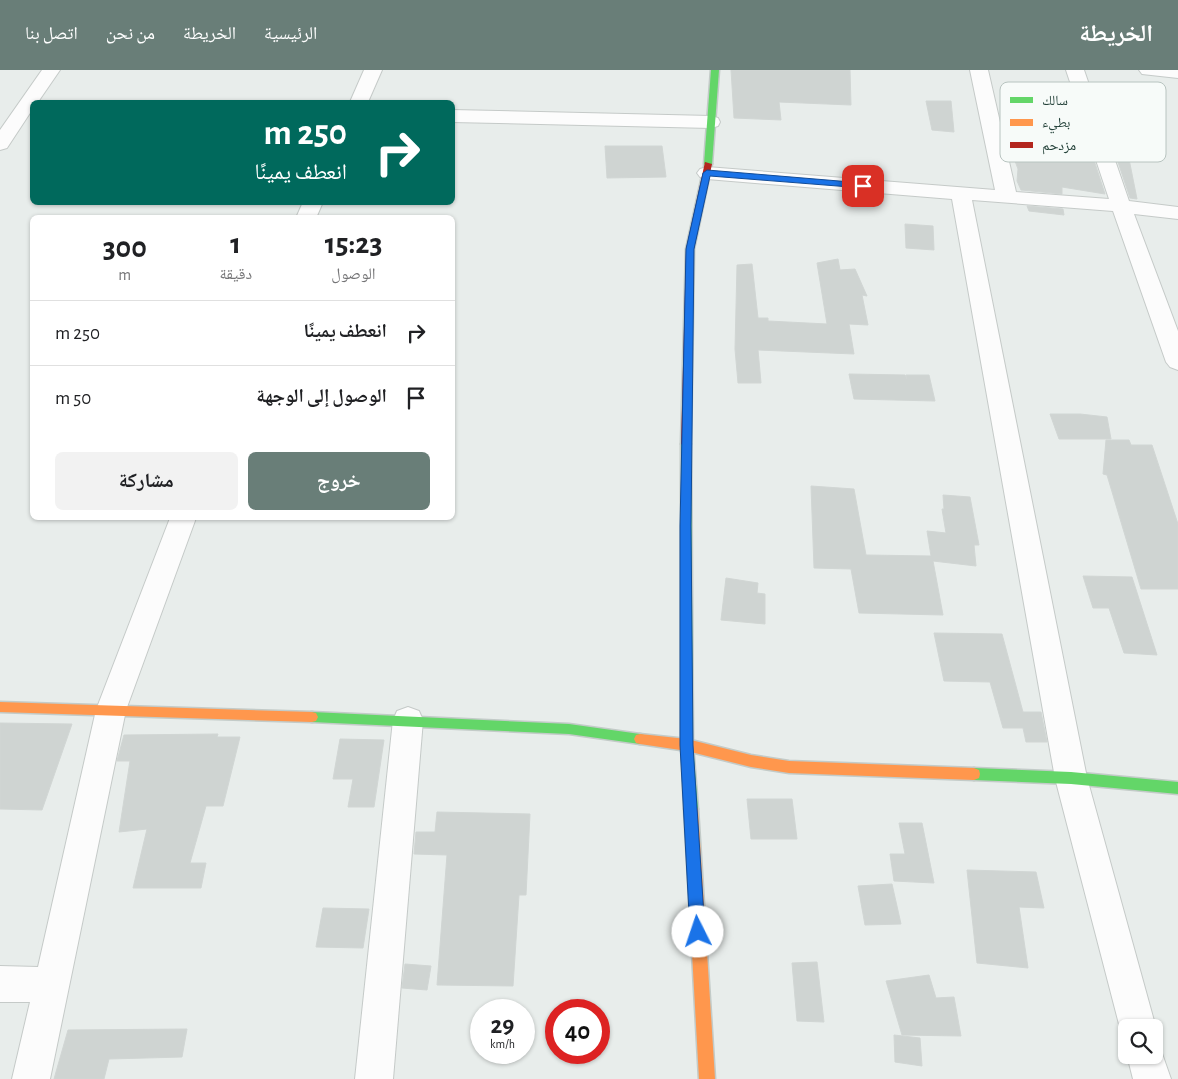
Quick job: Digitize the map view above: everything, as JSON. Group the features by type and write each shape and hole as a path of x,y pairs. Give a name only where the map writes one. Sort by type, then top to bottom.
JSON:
{"street":[{"path":"0,144 23,104 51,70"},
{"path":"360,100 373,70"},
{"path":"706,1079 687,745 686,526 690,249 707,173 715,70"},
{"path":"979,70 1007,197"},
{"path":"1076,70 1080,82"},
{"path":"1148,70 1178,73"},
{"path":"455,116 711,122"},
{"path":"1106,162 1178,362"},
{"path":"707,173 1121,206 1178,213"},
{"path":"961,194 1070,778 1136,1019"},
{"path":"31,1079 111,710 182,520"},
{"path":"0,707 408,720 568,729 687,745 751,761 789,767 1070,778 1178,788"},
{"path":"374,1079 408,720"},
{"path":"0,984 51,985"},
{"path":"1148,1064 1152,1079"}],"building":[{"path":"731,70 850,70 851,105 779,102 781,120 734,118"},
{"path":"926,101 951,101 954,132 932,130"},
{"path":"605,146 662,146 666,177 607,178"},
{"path":"1015,162 1095,162 1105,194 1062,187 1062,194 1021,190 1017,181 1018,169"},
{"path":"1118,162 1130,162 1137,199 1130,198"},
{"path":"1027,206 1063,209 1064,215 1029,211"},
{"path":"905,224 933,226 934,250 906,248"},
{"path":"838,259 840,270 855,269 867,296 862,295 868,325 849,324 854,354 758,350 761,383 738,383 735,349 737,265 752,264 758,318 768,318 768,321 827,324 817,263"},
{"path":"849,374 905,375 907,379 906,375 929,375 935,401 854,399"},
{"path":"1050,414 1080,414 1107,417 1111,439 1059,439"},
{"path":"1106,440 1129,440 1131,445 1152,445 1178,524 1178,589 1141,589 1107,475 1103,474"},
{"path":"811,486 854,489 866,555 931,556 927,531 946,533 942,509 944,509 943,495 970,497 979,545 974,545 976,566 933,561 943,615 859,613 851,569 814,568"},
{"path":"1083,576 1132,577 1157,655 1124,653 1109,608 1093,608"},
{"path":"726,578 758,583 757,593 765,594 765,624 721,620"},
{"path":"934,633 1002,634 1023,712 1041,712 1047,742 1026,742 1023,728 1003,728 990,682 944,681"},
{"path":"0,723 72,724 42,810 0,809"},
{"path":"218,734 217,737 240,737 223,806 206,806 190,863 206,863 201,888 133,888 147,829 119,832 130,761 117,761 124,735"},
{"path":"340,739 384,740 374,807 348,807 353,779 333,779"},
{"path":"747,799 792,799 797,839 751,839"},
{"path":"437,812 530,814 526,895 519,895 513,986 437,985 447,855 414,854 416,832 435,832"},
{"path":"899,823 922,823 934,883 894,881 890,854 905,854"},
{"path":"967,870 1036,872 1044,908 1019,907 1028,968 977,963"},
{"path":"892,884 901,924 865,925 858,886"},
{"path":"323,908 369,909 363,948 316,947"},
{"path":"817,962 824,1022 797,1021 792,963"},
{"path":"405,964 431,966 427,990 402,988"},
{"path":"929,975 936,998 954,997 961,1036 902,1035 886,981"},
{"path":"187,1029 182,1057 109,1059 104,1079 54,1079 68,1030"},
{"path":"894,1035 920,1038 922,1066 895,1062"}],"traffic: fast":[{"path":"708,164 715,70"},
{"path":"686,444 687,745 691,809"},
{"path":"312,717 569,729 640,739"},
{"path":"974,774 1071,778 1178,788"}],"traffic: slow":[{"path":"0,707 312,717"},
{"path":"640,739 687,745 751,761 789,767 974,774"},
{"path":"691,809 707,1079"}],"traffic: jam":[{"path":"686,444 690,249 708,164"}],"route":[{"path":"698,932 687,745 686,526 690,249 698,211 707,173 863,186"}]}
